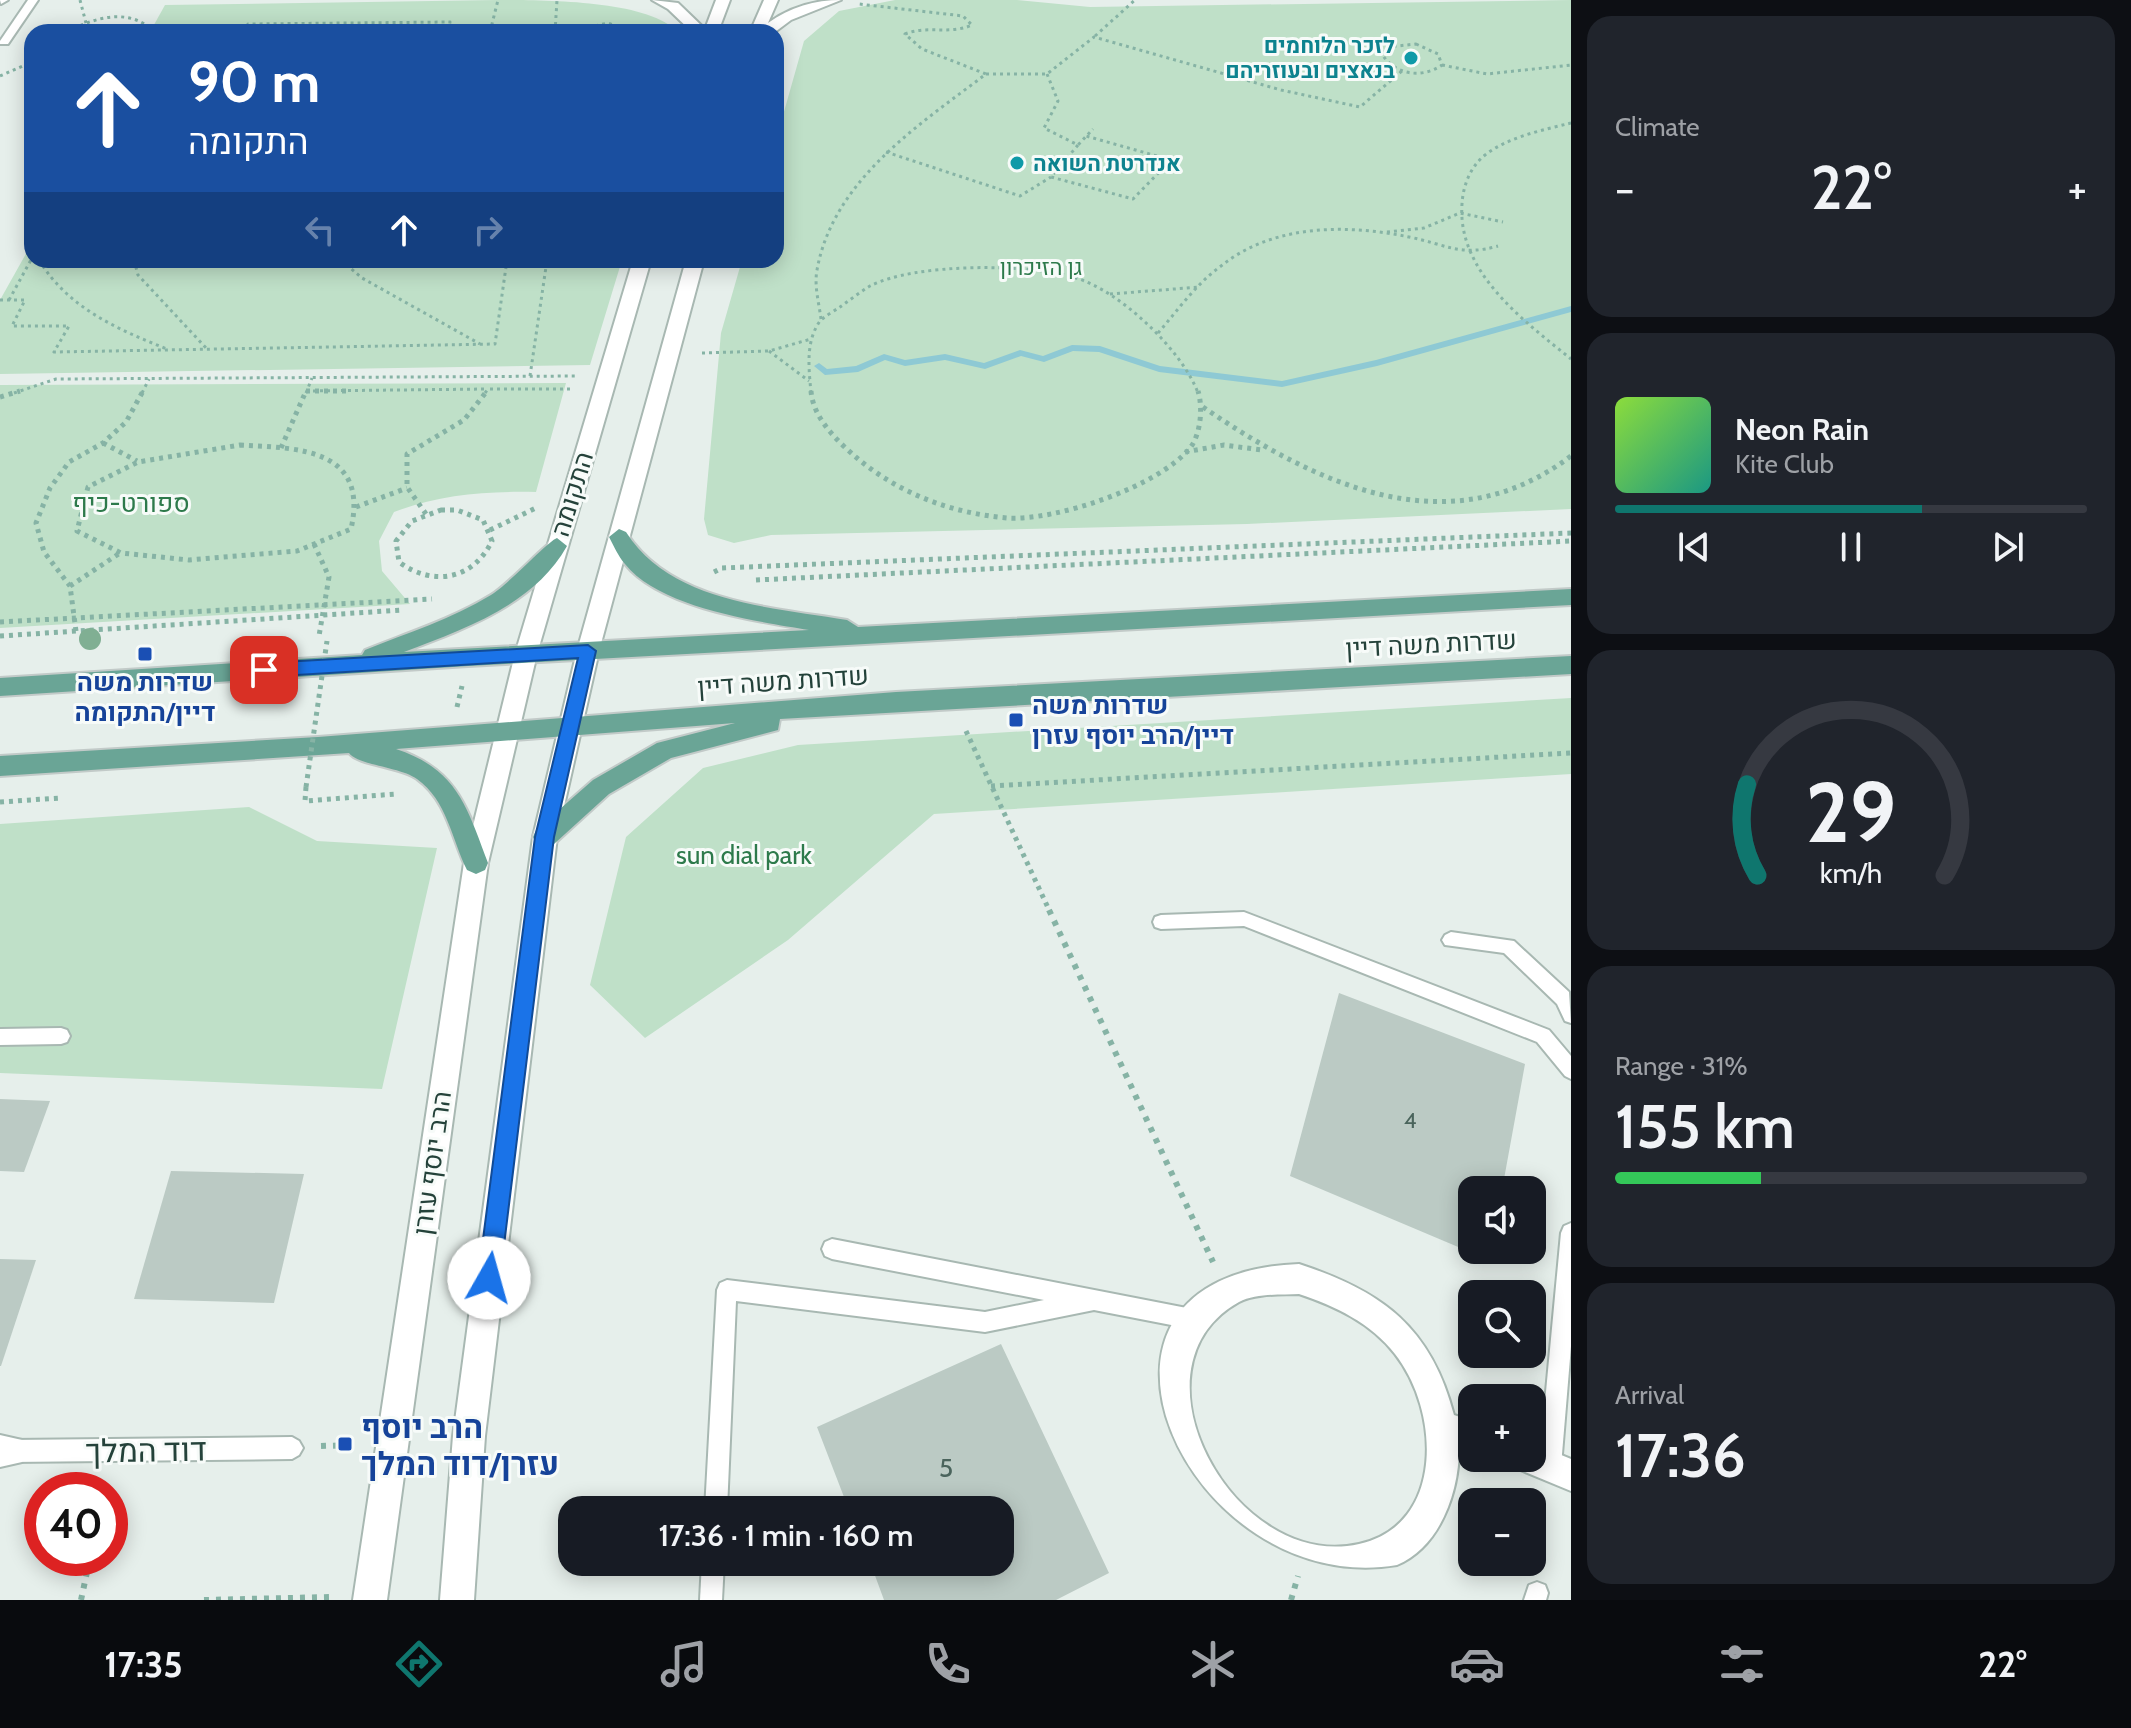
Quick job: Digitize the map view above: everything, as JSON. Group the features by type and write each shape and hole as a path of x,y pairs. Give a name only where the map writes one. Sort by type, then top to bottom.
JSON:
{"main road":[{"path":"619,537 641,565 681,591 739,608 885,635"},
{"path":"352,664 498,600 543,567 557,546"},
{"name":"שדרות משה דיין","path":"0,687 526,654 1571,597"},
{"name":"שדרות משה דיין","path":"0,766 318,746 896,701 1571,665"},
{"path":"545,837 601,787 665,750 754,726 896,701"},
{"path":"318,746 384,754 428,770 449,793 476,863"}],"street":[{"path":"659,0 673,6 692,24"},
{"path":"714,24 723,0"},
{"path":"760,24 771,0"},
{"path":"776,24 786,17 830,1"},
{"name":"התקומה","path":"506,729 640,268"},
{"path":"457,1600 469,1436 545,837 588,651 693,268"},
{"name":"הרב יוסף עזרן","path":"370,1598 476,863 506,729"},
{"path":"1299,1279 1338,1291 1374,1313 1407,1345 1429,1384 1442,1426 1443,1475 1426,1518 1394,1549 1351,1563 1302,1559 1255,1537 1215,1500 1187,1454 1175,1405 1178,1358 1197,1320 1227,1292 1261,1280 1299,1279"},
{"path":"1442,1426 1458,1432"}],"lane":[{"path":"4,42 33,0"},
{"path":"1161,922 1244,919 1543,1036 1571,1070"},
{"path":"1451,940 1508,946 1563,998 1571,1015"},
{"path":"0,1037 61,1036"},
{"path":"1550,1466 1571,1233"},
{"path":"832,1249 1197,1320"},
{"path":"717,1496 727,1290 985,1322 1091,1301"},
{"name":"דוד המלך","path":"6,1451 292,1448"},
{"path":"711,1600 712,1576"}],"path":[{"path":"80,0 86,23 131,18 146,24"},
{"path":"492,24 498,0"},
{"path":"556,24 557,0"},
{"path":"830,1 963,16 972,25 964,31 913,29 905,34 922,49 986,74 1047,74 1135,0"},
{"path":"248,24 450,24"},
{"path":"1094,37 1281,90 1360,107 1402,71"},
{"path":"1442,65 1438,54 1426,47 1403,43 1388,47 1382,54 1384,60 1402,71 1424,74 1442,65 1465,72 1494,74 1552,64 1571,65"},
{"path":"0,76 24,66"},
{"path":"821,320 817,272 830,227 886,152 986,74"},
{"path":"1047,74 1058,91 1058,106 1044,128 1078,145"},
{"path":"1571,123 1540,130 1487,153 1467,178 1460,213 1477,269 1535,328 1571,359"},
{"path":"886,152 1020,196 1051,177 1093,129"},
{"path":"1051,177 1133,199 1171,160 1086,136"},
{"path":"1378,233 1424,228 1460,213 1503,222"},
{"path":"1158,333 1231,258 1287,234 1349,229 1415,238 1471,255 1498,246"},
{"path":"9,300 27,268"},
{"path":"43,268 93,314 169,350"},
{"path":"136,268 138,275 208,350"},
{"path":"350,268 362,278 481,344"},
{"path":"0,300 25,300 12,326 69,326 54,352 495,344 506,268"},
{"path":"530,376 546,268"},
{"path":"940,269 1017,269 1077,278 1109,294 1158,333 1197,388 1203,407 1191,447 1184,453 1149,481 1086,506 1009,518 942,506 887,483 840,444 812,406 808,363 811,339 821,320 872,285 940,269"},
{"path":"1109,294 1201,286"},
{"path":"670,354 769,351 811,339"},
{"path":"769,351 810,381"},
{"path":"0,397 56,379 561,376"},
{"path":"281,448 312,378"},
{"path":"76,631 70,586 44,552 36,523 50,488 69,462 103,443 126,422 149,379"},
{"path":"426,514 407,488 402,475 407,454 464,420 488,389"},
{"path":"306,391 603,389"},
{"path":"1203,407 1264,451 1334,485 1421,504 1473,500 1536,481 1571,456"},
{"path":"103,443 138,462"},
{"path":"240,445 281,448 306,449 342,469 357,495 351,529 297,551 189,560 121,553 77,531 88,487 138,462 240,445"},
{"path":"1184,453 1224,445 1264,451"},
{"path":"355,507 407,488"},
{"path":"457,510 483,520 492,541 488,553 466,572 451,577 420,576 408,571 399,562 396,541 412,521 426,514 457,510"},
{"path":"681,591 722,568 1571,533"},
{"path":"744,581 1571,541"},
{"path":"314,544 329,577 317,643"},
{"path":"70,586 121,553"},
{"path":"0,622 429,598 440,601"},
{"path":"0,636 417,609"},
{"path":"327,641 305,801 390,796"},
{"path":"951,698 1227,1292"},
{"path":"991,786 1571,753"},
{"path":"292,1448 390,1444"},
{"path":"1291,1600 1302,1559"},
{"path":"81,1600 86,1576"},
{"path":"204,1600 370,1598"}],"green space":[{"path":"497,0 567,2 620,8 667,24 154,24 165,5"},
{"name":"גן הזיכרון","path":"895,0 1017,0 1090,7 1571,0 1571,509 1247,524 771,535 734,543 708,535 704,519 721,333 740,268 784,268 784,112 804,41 839,11"},
{"path":"24,257 24,268 620,268 590,365 0,374 0,300"},
{"name":"ספורט-כיף","path":"566,383 536,492 464,495 429,501 394,512 379,541 382,571 410,604 0,628 0,385"},
{"name":"sun dial park","path":"1571,698 1571,774 934,814 788,940 645,1038 590,985 626,837 703,768 798,745"},
{"path":"249,807 317,841 437,848 382,1089 0,1073 0,824"}],"building":[{"path":"1339,993 1525,1064 1505,1176 1458,1176 1458,1247 1290,1176"},
{"path":"0,1099 50,1101 24,1172 0,1171"},
{"path":"171,1171 304,1174 274,1303 134,1299"},
{"path":"0,1259 36,1260 1,1366 0,1366"},
{"path":"1001,1344 1109,1573 1056,1600 884,1600 875,1576 1014,1576 1014,1496 844,1496 817,1427"}],"waterway":[{"path":"819,366 825,372 858,369 884,357 905,363 945,357 985,366 1020,353 1044,359 1072,348 1100,349 1159,369 1282,384 1377,363 1571,309"}],"place":[{"name":"לזכר הלוחמים בנאצים ובעוזריהם","path":"1411,58"},
{"name":"אנדרטת השואה","path":"1017,163"},
{"name":"שדרות משה דיין/התקומה","path":"145,654"},
{"name":"שדרות משה דיין/הרב יוסף עזרן","path":"1016,720"},
{"name":"הרב יוסף עזרן/דוד המלך","path":"345,1444"}],"route":[{"path":"264,670 588,651 545,837 489,1278"}]}
